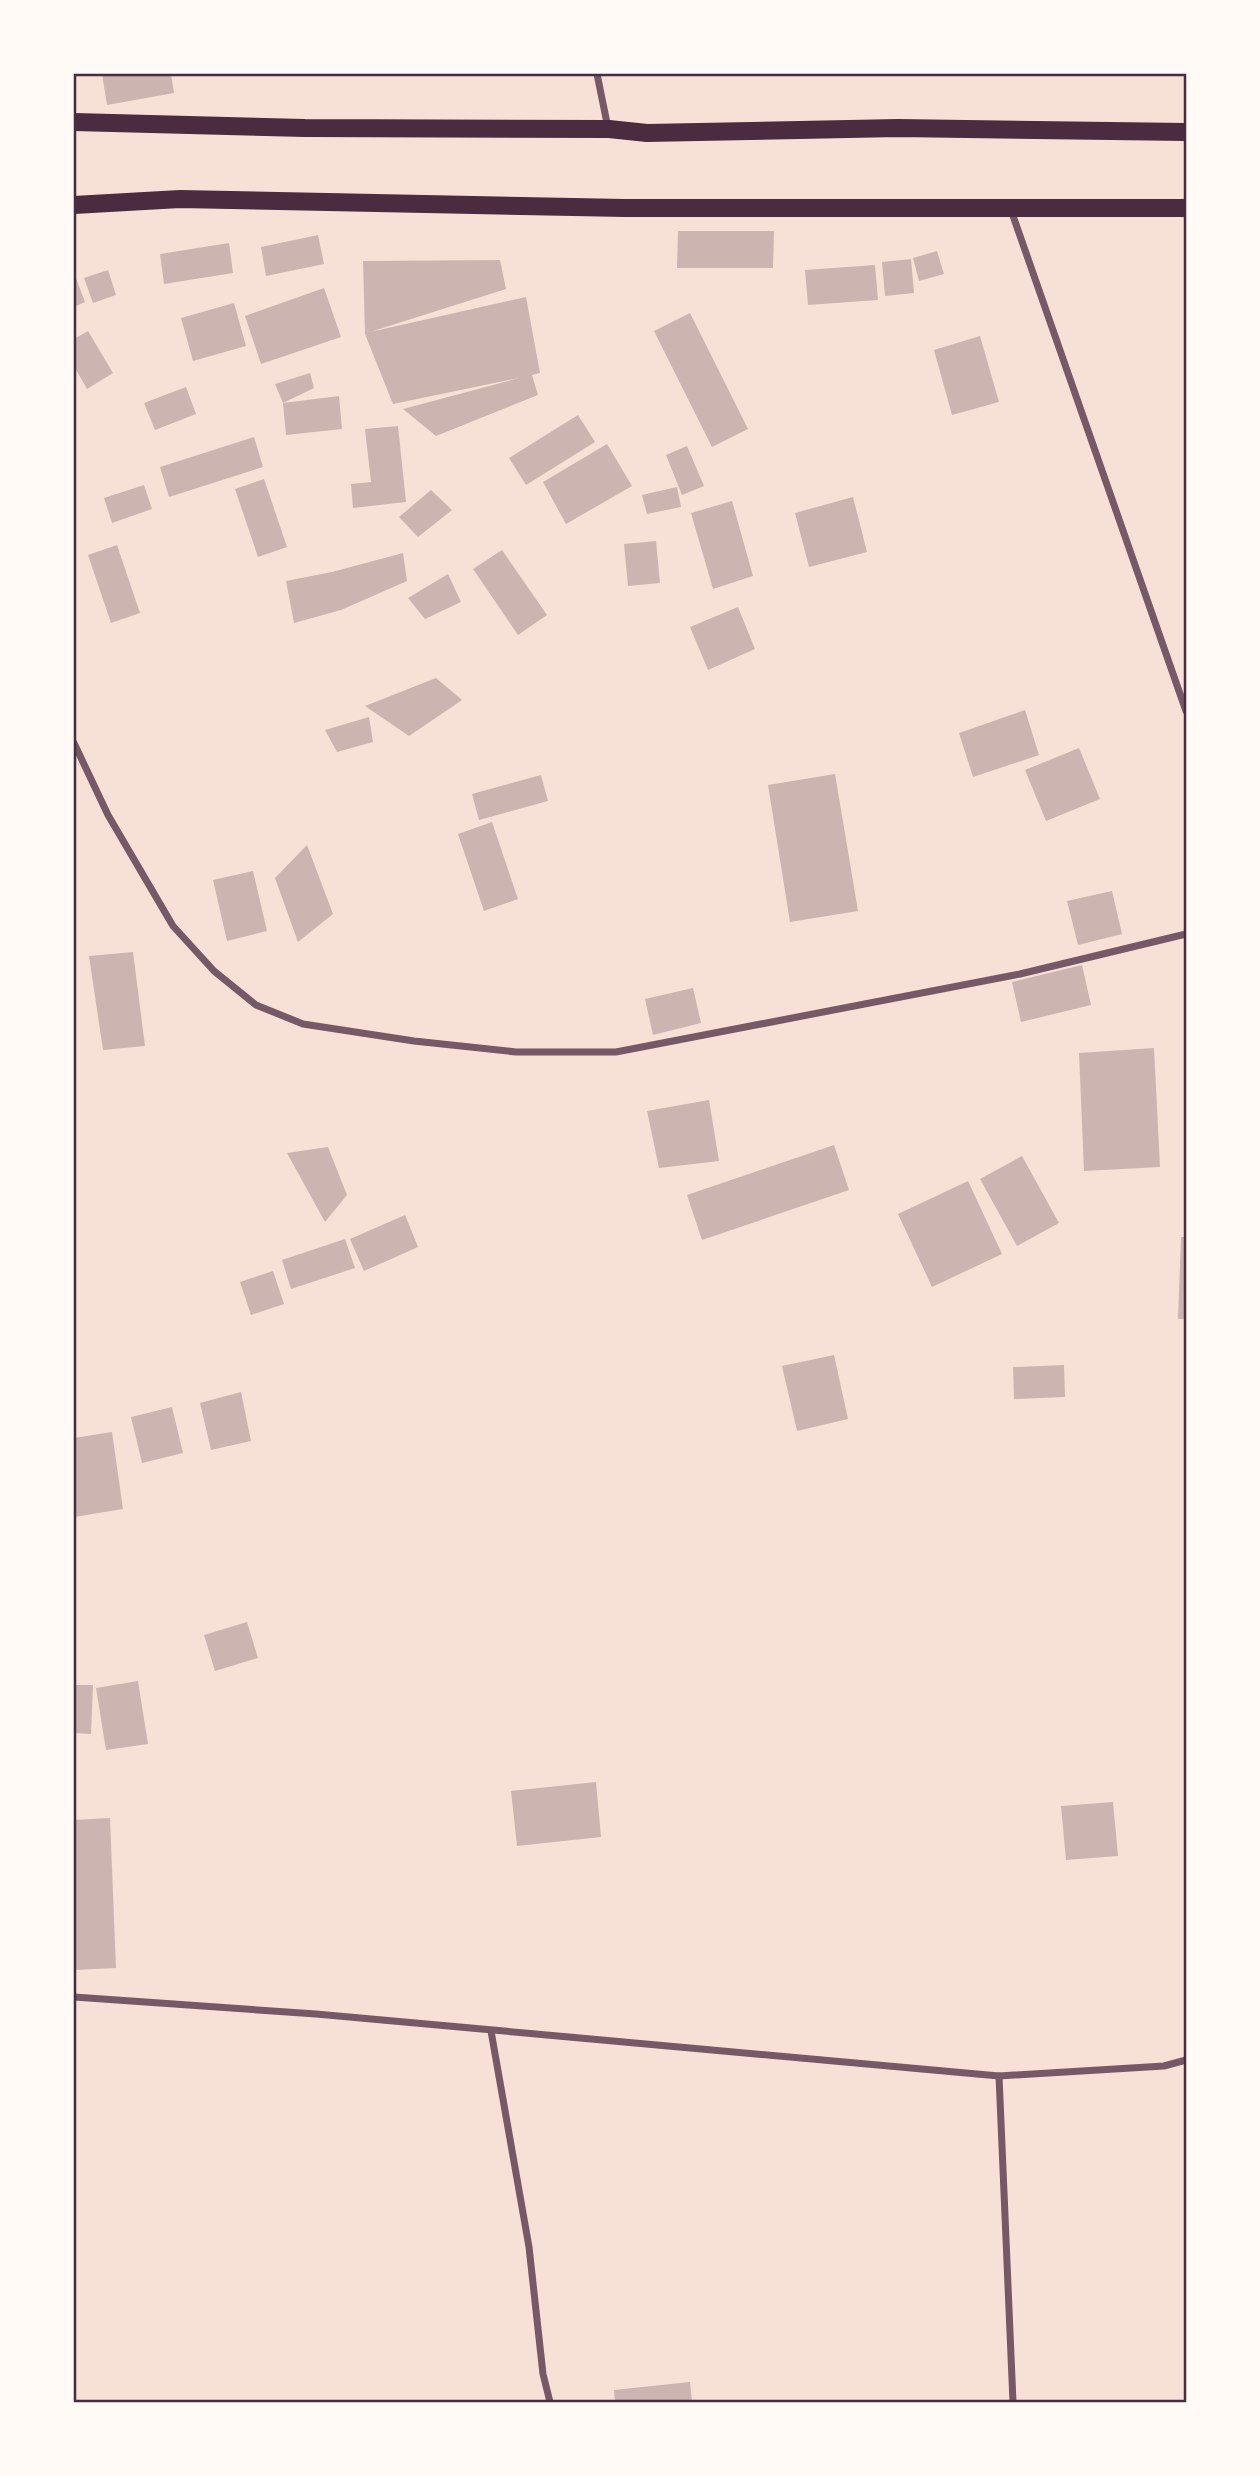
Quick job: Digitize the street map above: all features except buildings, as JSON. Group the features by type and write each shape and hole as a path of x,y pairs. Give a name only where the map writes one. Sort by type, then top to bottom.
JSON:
{"main road":[{"path":"74,122 305,128 609,129 647,133 898,128 1186,132"},
{"path":"74,205 180,199 625,208 1186,208"}],"street":[{"path":"597,74 609,129"},
{"path":"1010,207 1186,711"},
{"path":"74,743 108,815 173,926 214,971 256,1005 303,1024 414,1041 516,1052 616,1052 1020,974 1186,934"},
{"path":"74,1997 316,2014 999,2076 1164,2066 1186,2060"},
{"path":"491,2031 529,2247 543,2374 550,2403"},
{"path":"999,2076 1013,2403"}]}
